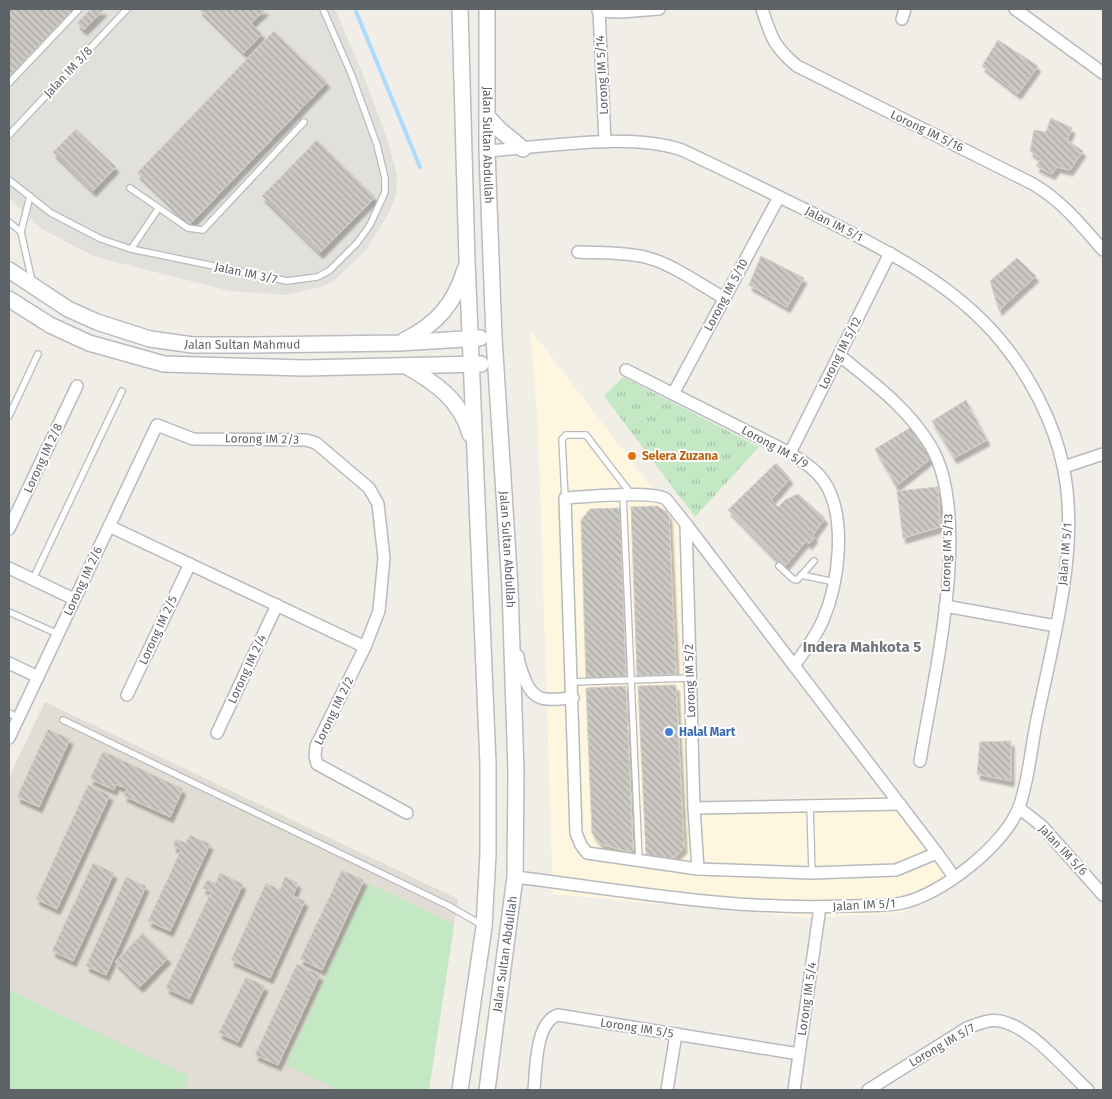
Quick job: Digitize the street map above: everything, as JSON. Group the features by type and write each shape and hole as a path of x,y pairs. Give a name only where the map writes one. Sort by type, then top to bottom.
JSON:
{"main road":[{"name":"Jalan Sultan Abdullah","path":"460,9 467,262 472,338 488,764 488,854 484,926 460,1090"},
{"name":"Jalan Sultan Abdullah","path":"487,9 487,152 494,338 510,587 516,772 515,877 487,1090"},
{"path":"487,116 523,149"},
{"path":"399,343 428,327 443,314 458,289 467,262"},
{"name":"Jalan Sultan Mahmud","path":"9,270 33,288 68,309 97,322 150,339 193,345 399,343 494,338"},
{"name":"Jalan Sultan Mahmud","path":"10,303 50,325 89,343 164,364 303,368 495,364"},
{"path":"404,365 442,389 454,403 469,427 475,449"}],"street":[{"path":"598,10 621,12 659,9"},
{"name":"Lorong IM 5/16","path":"762,9 772,40 784,55 797,66 1052,195 1103,250"},
{"path":"1015,9 1103,73"},
{"name":"Lorong IM 5/14","path":"598,10 605,142"},
{"name":"Jalan IM 5/1","path":"487,152 605,142 639,141 663,143 682,150 779,197 890,253 938,283 974,313 1001,341 1028,380 1047,419 1064,467 1068,519 1067,559 1056,626 1019,808 1002,835 982,855 954,876 929,892 902,903 820,907 749,905 515,877"},
{"name":"Lorong IM 5/10","path":"673,394 779,197"},
{"path":"578,252 628,254 646,257 664,263 724,298"},
{"name":"Lorong IM 5/12","path":"790,453 890,253"},
{"name":"Lorong IM 5/13","path":"839,355 896,401 915,422 931,446 943,473 948,499 950,534 945,606 920,761"},
{"name":"Lorong IM 5/9","path":"626,370 790,453 813,468 832,496 838,528 835,582 823,622 794,666"},
{"name":"Lorong IM 2/8","path":"9,529 76,386"},
{"name":"Lorong IM 2/6","path":"9,738 14,716 38,677 157,425"},
{"name":"Lorong IM 2/3","path":"157,425 193,439 306,440 316,442 369,488 378,504 384,558 379,611 365,647"},
{"path":"1064,467 1103,454"},
{"path":"937,853 896,870 812,873 698,869 587,853 576,833 565,498 628,495 665,498 686,524 900,804 937,853 954,876"},
{"name":"Lorong IM 5/2","path":"686,524 694,808 698,869"},
{"path":"109,526 365,647"},
{"name":"Lorong IM 2/5","path":"127,696 190,564"},
{"path":"9,568 74,599"},
{"path":"510,587 519,668 530,693 544,699 573,698"},
{"name":"Lorong IM 2/4","path":"217,733 277,605"},
{"path":"945,606 1056,626"},
{"name":"Lorong IM 2/2","path":"365,647 316,746 315,756 317,764 408,813"},
{"path":"9,663 38,677"},
{"path":"694,808 900,804"},
{"name":"Jalan IM 5/6","path":"1019,808 1042,826 1103,895"},
{"name":"Lorong IM 5/4","path":"794,1090 820,907"},
{"name":"Lorong IM 5/5","path":"534,1090 541,1036 545,1026 552,1017 558,1015 799,1054"},
{"name":"Lorong IM 5/7","path":"868,1090 967,1028 984,1021 1000,1021 1027,1034 1088,1090"},
{"path":"667,1090 676,1034"}],"lane":[{"path":"9,83 79,9"},
{"name":"Jalan IM 3/8","path":"9,135 127,9"},
{"name":"Jalan IM 3/7","path":"9,180 51,213 101,239 131,249 287,281 317,277 329,271 357,243 380,206 385,192 385,178 377,145 352,76 322,9"},
{"path":"130,188 188,228 202,230 304,122"},
{"path":"30,196 21,232 33,288"},
{"path":"131,249 158,209"},
{"path":"9,222 21,232"},
{"path":"9,416 38,354"},
{"path":"33,579 122,391"},
{"path":"565,498 562,439 566,434 586,435 628,495 632,680 639,862"},
{"path":"779,566 792,580 797,580 814,561"},
{"path":"801,575 835,582"},
{"path":"9,612 58,634"},
{"path":"572,682 690,678"},
{"path":"63,720 449,906 484,926"},
{"path":"810,806 812,873"}],"shaded area":[{"path":"9,9 335,9 362,72 388,141 397,176 396,194 390,211 366,250 335,280 321,287 285,295 230,291 96,257 68,243 42,229 9,198"},
{"path":"530,329 693,541 700,802 889,795 957,883 904,912 814,918 553,894 538,428"},
{"path":"45,702 458,899 429,1090 9,1090 9,777"}],"green space":[{"path":"623,377 759,447 695,517 604,396"},
{"path":"368,883 454,925 429,1090 338,1090 286,1065"},
{"path":"9,990 189,1076 183,1090 9,1090"}],"building":[{"path":"9,9 74,9 9,76"},
{"path":"91,9 104,10 84,30 77,23"},
{"path":"199,9 266,9 251,23 262,34 244,53"},
{"path":"274,31 327,82 190,224 137,173"},
{"path":"998,40 1038,66 1018,94 982,66"},
{"path":"1051,118 1072,128 1067,140 1083,151 1070,170 1057,167 1052,174 1036,166 1041,159 1030,151 1034,130 1046,132"},
{"path":"76,129 116,167 93,191 53,152"},
{"path":"317,140 375,197 320,253 262,196"},
{"path":"761,256 804,278 787,307 749,285"},
{"path":"1017,258 1036,276 999,310 990,281"},
{"path":"966,400 987,440 954,458 932,421"},
{"path":"913,426 931,458 896,486 875,449"},
{"path":"776,463 790,478 771,500 778,507 785,500 798,494 825,518 813,535 815,537 809,544 806,541 784,567 728,510"},
{"path":"938,487 940,527 903,538 897,491"},
{"path":"657,506 667,512 669,517 676,674 637,676 631,507"},
{"path":"620,508 626,676 586,678 581,520 590,509"},
{"path":"676,685 684,848 673,858 658,860 646,855 638,686"},
{"path":"626,686 633,850 630,852 601,844 592,833 586,688"},
{"path":"48,729 70,739 39,807 17,797"},
{"path":"1011,741 1011,781 977,774 980,742"},
{"path":"103,751 183,789 170,817 124,796 127,789 116,784 114,790 90,779"},
{"path":"88,785 110,795 57,909 36,899"},
{"path":"190,835 210,844 170,931 148,921 181,850 173,846 176,839 186,843"},
{"path":"93,863 114,873 73,961 52,951"},
{"path":"342,870 364,880 322,970 300,959"},
{"path":"220,873 243,884 189,999 166,988 211,892 203,888 207,880 216,883"},
{"path":"126,877 146,886 106,975 86,966"},
{"path":"285,877 298,883 293,896 305,901 270,978 231,960 266,883 280,890"},
{"path":"143,933 168,958 140,987 115,962"},
{"path":"297,964 320,975 278,1065 255,1055"},
{"path":"246,977 265,986 238,1042 219,1033"}],"waterway":[{"path":"355,9 420,167"}],"place":[{"name":"Selera Zuzana","path":"632,456"},
{"name":"Halal Mart","path":"669,732"}],"district":[{"name":"Indera Mahkota 5","path":"862,647"}]}
